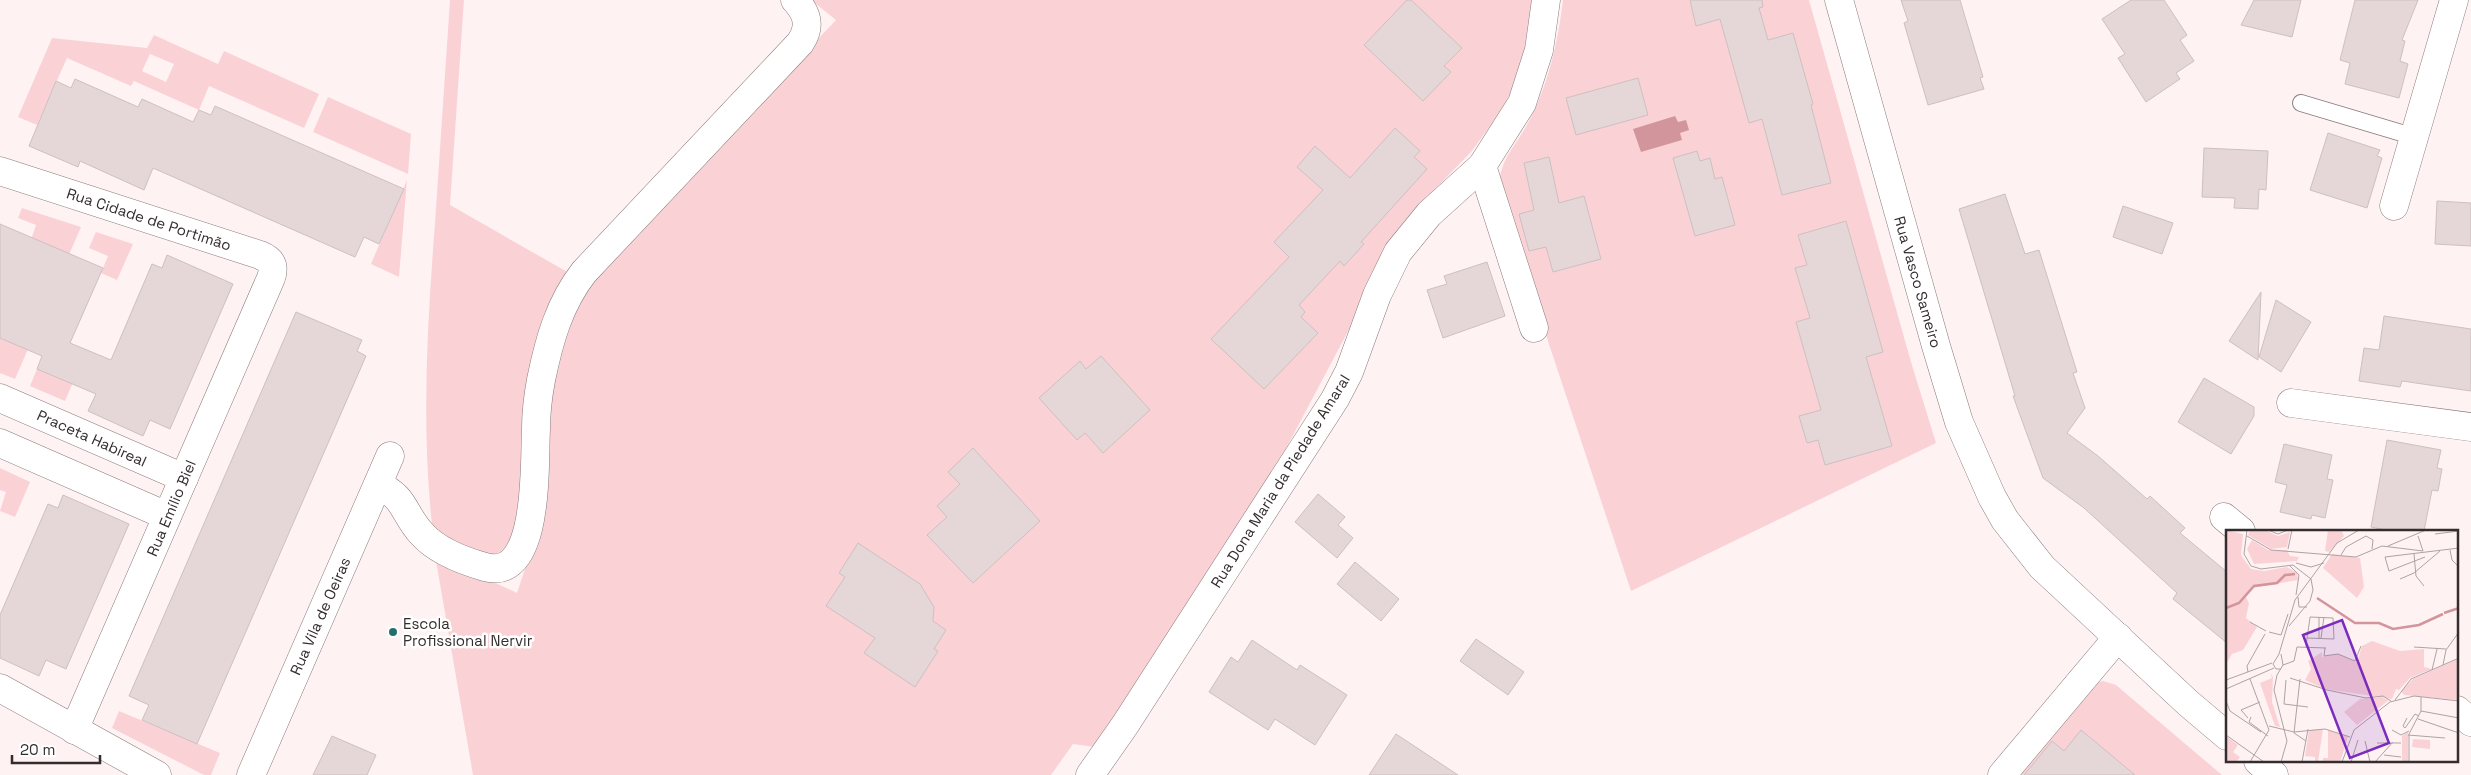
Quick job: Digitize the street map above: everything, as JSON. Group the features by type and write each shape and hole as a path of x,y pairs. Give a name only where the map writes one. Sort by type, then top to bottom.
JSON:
{"street":[{"path":"378,485 395,493 418,530 433,544 486,567 499,568 513,560 522,547 530,522 539,392 550,340 564,301 584,272 800,43 804,36 807,20 805,13 795,0"},
{"name":"Rua Dona Maria da Piedade Amaral","path":"1090,775 1130,717 1350,372 1378,295 1398,252 1429,214 1482,166 1510,125 1526,95 1539,50 1546,0"},
{"name":"Rua Vasco Sameiro","path":"1839,0 1887,175 1959,422 1992,497 2005,520 2029,551 2057,581 2226,735"},
{"path":"2394,206 2454,0"},
{"path":"1482,166 1534,328"},
{"name":"Rua Cidade de Portimão","path":"0,171 266,257 272,262 273,266 267,286"},
{"name":"Rua Emílio Biel","path":"74,730 267,286"},
{"name":"Praceta Habireal","path":"0,398 184,478"},
{"path":"2291,403 2471,427"},
{"path":"0,443 167,516"},
{"name":"Rua Vila de Oeiras","path":"250,775 390,456"},
{"path":"2002,775 2118,637"},
{"path":"0,688 157,775"},
{"path":"2458,706 2471,708"},
{"path":"2458,711 2471,722"},
{"path":"2259,762 2274,775"}],"lane":[{"path":"2302,103 2415,137"}],"shaded area":[{"path":"450,0 464,0 450,205 569,273 515,530 503,549 491,556 433,534 429,495 426,417 428,340"},
{"path":"811,0 1536,0 1529,45 1515,83 1502,110 1471,152 1408,217 1390,240 1355,318 1281,458 1095,747 1073,744 1051,775 473,775 435,555 517,593 540,524 547,419 564,332 594,276 836,20"},
{"path":"1563,0 1809,0 1911,362 1936,443 1631,591 1530,287 1500,178 1504,163 1528,123 1547,79 1555,48"},
{"path":"154,35 218,64 224,51 319,94 304,128 209,86 199,110 134,81 131,86 67,58 37,125 18,117 52,38 147,48","holes":["150,54 174,64 166,82 142,71"]},
{"path":"328,97 411,134 408,174 313,132"},
{"path":"1675,116 1678,122 1686,120 1689,130 1680,133 1682,140 1641,152 1633,129"},
{"path":"407,180 399,277 371,264"},
{"path":"22,208 81,227 15,379 0,373 0,332 36,225 18,218"},
{"path":"96,232 133,244 117,280 101,273 108,256 89,248"},
{"path":"80,366 65,401 30,386 37,369 56,377"},
{"path":"0,468 30,482 15,517 0,511 6,492 0,490"},
{"path":"2103,681 2116,685 2222,775 2016,775 2095,683"},
{"path":"119,711 220,753 211,775 204,775 112,728"}],"building":[{"path":"1407,0 1411,0 1462,48 1444,66 1451,72 1423,101 1364,45"},
{"path":"1690,0 1762,0 1763,7 1759,8 1768,40 1793,33 1813,104 1811,105 1831,183 1782,195 1762,119 1749,123 1720,19 1696,26"},
{"path":"1901,0 1960,0 1983,77 1980,78 1984,89 1928,105 1904,23 1908,21"},
{"path":"2131,0 2164,0 2187,35 2180,40 2194,61 2176,73 2180,79 2146,102 2118,58 2125,54 2102,19"},
{"path":"2254,0 2301,0 2292,37 2241,25"},
{"path":"2355,0 2418,0 2402,40 2405,41 2400,61 2408,64 2399,98 2345,84 2350,63 2340,60"},
{"path":"1638,78 1648,115 1576,135 1566,98"},
{"path":"75,79 138,107 142,99 193,122 199,110 211,115 215,106 404,189 379,244 364,237 355,257 153,168 144,190 80,161 78,167 29,146 56,81 71,88"},
{"path":"1395,128 1420,151 1414,157 1427,169 1361,242 1364,244 1344,266 1340,261 1299,305 1305,312 1301,317 1318,333 1264,389 1211,339 1289,257 1274,242 1323,190 1297,167 1315,146 1350,178"},
{"path":"2328,133 2380,150 2377,156 2382,158 2367,208 2310,190"},
{"path":"2204,148 2268,151 2266,190 2259,189 2258,209 2234,208 2235,198 2202,197"},
{"path":"1697,151 1700,161 1710,158 1715,179 1722,177 1735,225 1695,236 1673,158"},
{"path":"1549,157 1559,203 1584,196 1601,259 1553,272 1546,247 1529,251 1519,214 1534,210 1524,163"},
{"path":"2005,194 2025,254 2039,250 2077,372 2073,373 2085,408 2067,433 2098,456 2147,499 2150,496 2185,528 2180,533 2226,571 2226,642 2173,599 2177,593 2084,508 2043,478 2013,396 2015,396 1959,209"},
{"path":"2437,201 2471,203 2471,246 2435,244"},
{"path":"2123,206 2173,223 2162,254 2113,237"},
{"path":"1846,221 1883,352 1866,357 1892,446 1825,465 1818,440 1807,443 1799,416 1821,410 1796,322 1810,318 1795,268 1807,265 1798,235"},
{"path":"0,224 103,268 70,343 111,360 152,264 162,268 167,255 233,284 170,429 150,420 143,436 88,411 96,394 37,369 42,356 0,338"},
{"path":"1487,262 1505,316 1443,338 1427,290 1447,284 1444,276"},
{"path":"2261,292 2258,360 2229,341"},
{"path":"2276,300 2311,322 2281,372 2259,357"},
{"path":"296,312 362,340 357,351 366,356 197,744 142,720 149,705 129,696"},
{"path":"2384,316 2471,329 2471,391 2402,381 2400,387 2359,381 2364,348 2379,350"},
{"path":"1101,356 1150,410 1103,453 1085,433 1077,440 1039,398 1080,361 1086,369"},
{"path":"2204,378 2254,407 2254,416 2231,454 2178,422"},
{"path":"2387,440 2441,450 2437,468 2442,469 2438,491 2432,490 2424,530 2386,530 2371,527"},
{"path":"2284,444 2332,455 2327,479 2333,480 2325,518 2312,515 2311,519 2280,512 2287,485 2275,482"},
{"path":"973,448 1040,521 973,583 927,535 947,517 937,506 960,484 948,472"},
{"path":"1318,494 1345,517 1338,525 1353,538 1337,558 1295,522"},
{"path":"63,495 129,524 66,669 46,660 39,676 0,658 0,615 48,504 58,508"},
{"path":"858,543 920,584 934,607 933,621 946,630 934,649 938,651 915,687 864,653 875,638 826,606 845,577 839,573"},
{"path":"1355,562 1399,599 1381,621 1337,584"},
{"path":"1476,639 1524,672 1508,695 1460,661"},
{"path":"1252,640 1297,670 1300,665 1347,695 1315,745 1275,719 1268,730 1209,692 1231,657 1238,662"},
{"path":"2081,730 2135,775 2024,775 2052,741 2064,751"},
{"path":"1396,734 1458,775 1369,775"},
{"path":"332,736 376,755 367,775 313,775"}],"place":[{"name":"Escola Profissional Nervir","path":"393,632"}]}
